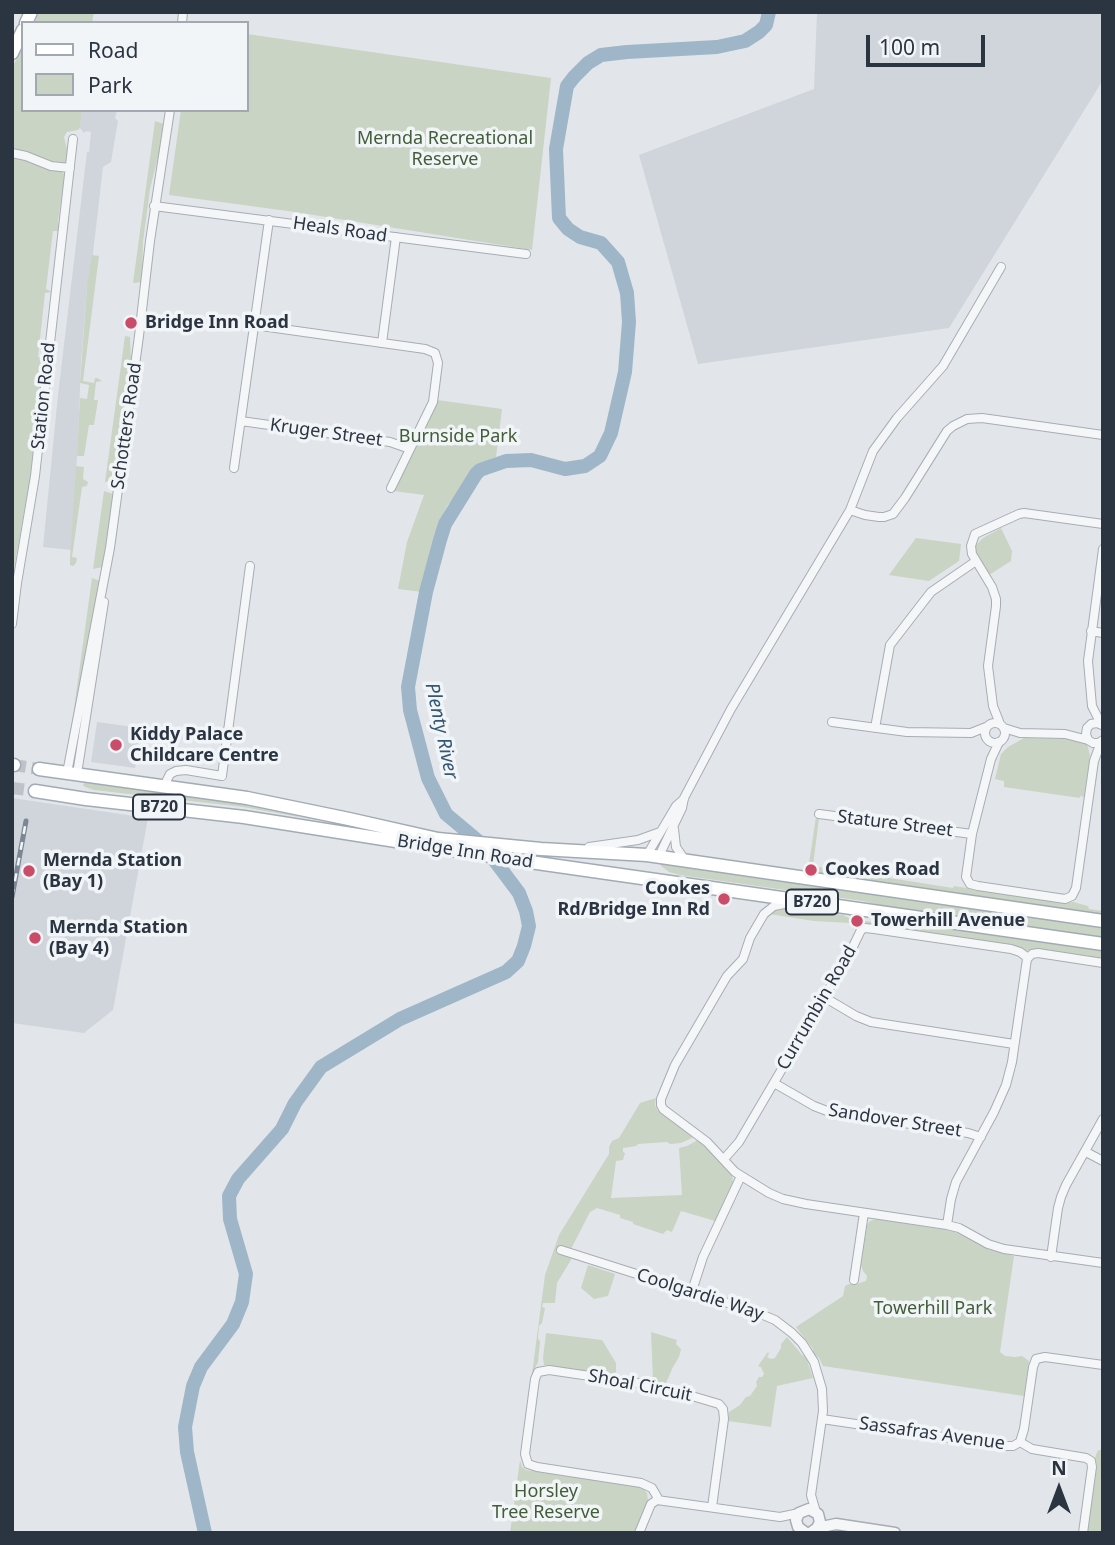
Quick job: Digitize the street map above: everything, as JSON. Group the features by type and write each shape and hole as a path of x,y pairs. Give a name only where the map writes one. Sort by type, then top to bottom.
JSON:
{"main road":[{"path":"12,53 21,34"},
{"name":"Bridge Inn Road","path":"39,769 247,798 438,839 541,849 653,855 1103,921"},
{"name":"Schotters Road","path":"69,797 72,774"},
{"name":"Bridge Inn Road","path":"35,791 244,817 520,861 1103,944"},
{"path":"645,878 653,855"}],"street":[{"name":"Schotters Road","path":"72,774 100,630 170,112"},
{"name":"Station Road","path":"12,624 35,476 74,139"},
{"path":"12,153 51,166 70,168"},
{"name":"Heals Road","path":"155,206 526,254"},
{"path":"234,468 268,220"},
{"path":"382,343 396,237"},
{"path":"653,855 675,823 684,799 732,709 850,510 877,444 943,366 1001,267"},
{"path":"254,325 429,349 435,353 438,359 433,402 391,488"},
{"path":"850,510 864,516 879,517 893,513 947,432 967,419 982,418 1103,435"},
{"name":"Kruger Street","path":"241,421 390,442 410,449"},
{"path":"1102,741 1094,761 1074,893 1069,898 1060,899 970,884 966,874 972,834 991,759 1002,733 993,706 988,660 996,599 992,587 972,554 973,538 978,531 1019,514 1030,513 1103,524"},
{"path":"1094,761 1086,734 1092,706 1088,670 1103,549"},
{"path":"876,728 890,645 931,592 976,561"},
{"path":"164,786 170,774 176,771 222,776 250,566"},
{"path":"1091,631 1103,633"},
{"path":"991,759 985,733 993,706"},
{"path":"1092,706 1102,724"},
{"path":"832,722 907,732 971,733 988,740 1002,733 1020,733 1065,734 1096,743 1102,741"},
{"path":"971,733 995,722 1002,733"},
{"path":"1065,734 1094,723 1102,724"},
{"path":"653,855 660,832 676,806 684,799"},
{"name":"Stature Street","path":"819,814 972,834"},
{"path":"675,823 675,845 685,860"},
{"path":"541,849 614,845 647,838 660,832"},
{"path":"755,894 763,905 764,914"},
{"path":"809,902 778,905 764,914 751,934 743,959 727,976 675,1065 661,1099 661,1105 666,1112 708,1142 741,1176 783,1199 947,1225 959,1228 996,1247 1103,1264"},
{"name":"Currumbin Road","path":"724,1159 739,1142 774,1083 855,944 859,931 865,928 1010,949 1028,958"},
{"path":"947,1225 953,1188 995,1112 1006,1086 1028,958 1038,953 1103,963"},
{"path":"824,997 871,1022 1014,1044"},
{"name":"Sandover Street","path":"774,1083 827,1111 981,1137"},
{"path":"1051,1257 1059,1202 1103,1119"},
{"path":"1086,1152 1103,1161"},
{"path":"692,1291 703,1257 741,1176"},
{"path":"858,1278 864,1213"},
{"name":"Coolgardie Way","path":"561,1250 763,1314 788,1329 807,1350 819,1374 823,1396 811,1495 800,1512"},
{"path":"1020,1442 1036,1359 1050,1357 1103,1365"},
{"name":"Shoal Circuit","path":"656,1501 652,1488 638,1482 528,1464 525,1454 536,1376 540,1371 549,1370 664,1387 719,1404 723,1409 724,1419 712,1507"},
{"name":"Sassafras Avenue","path":"822,1419 1004,1446 1013,1446 1020,1442 1032,1449 1082,1457 1091,1461 1092,1470 1083,1533"},
{"name":"Coolgardie Way","path":"811,1495 817,1513"},
{"path":"639,1533 651,1504 656,1501 780,1517 807,1531 836,1524"},
{"path":"780,1517 809,1509 836,1524 895,1533"},
{"path":"800,1512 796,1520 807,1531"},
{"path":"807,1531 820,1522 817,1513"}],"shaded area":[{"path":"817,12 1103,12 1103,80 949,328 698,364 639,155 814,89"},
{"path":"82,112 116,112 115,118 118,121 111,162 103,167 87,287 71,550 43,547 58,395 91,132 84,133 80,128"},
{"name":"Kiddy Palace Childcare Centre","path":"97,722 141,728 135,768 91,762"},
{"path":"12,798 148,818 113,1010 84,1033 12,1023"}],"green space":[{"path":"39,12 94,12 92,21 36,21"},
{"name":"Mernda Recreational Reserve","path":"248,34 551,78 532,250 169,195 181,112 248,112"},
{"path":"21,51 21,112 82,112 80,128 67,132 64,137 68,153 63,164 12,149 12,67"},
{"path":"155,121 164,124 150,189 143,242 142,282 133,283"},
{"path":"12,156 62,171 65,176 58,220 59,231 53,231 46,289 52,292 45,293 38,357 44,358 30,480 12,579"},
{"path":"92,255 99,256 83,381 94,383 97,378 102,381 96,382 94,400 98,400 94,425 89,425 84,456 77,456 80,398 87,399 89,385 80,383"},
{"path":"125,336 130,337 131,358 114,481 105,482"},
{"name":"Burnside Park","path":"437,400 502,409 496,457 476,466 461,491 447,506 429,557 430,567 422,592 398,589 407,542 424,495 394,491"},
{"path":"76,466 84,467 83,479 88,482 87,486 82,487 72,557 77,558 73,566 70,565 70,559"},
{"path":"104,491 113,494 103,567 93,569"},
{"path":"1001,528 1012,551 1011,561 989,575 976,553 976,545"},
{"path":"916,538 961,544 959,561 929,581 889,575"},
{"path":"92,578 100,581 69,744 68,742"},
{"path":"1024,738 1079,739 1087,744 1090,755 1084,797 1004,787 1004,781 995,779 1001,754"},
{"path":"84,783 243,803 390,833 243,807 94,790 85,787"},
{"path":"816,817 819,818 813,866 953,888 954,886 1073,902 1088,906 1089,909 1103,911 1103,917 820,876 808,870"},
{"path":"661,863 1103,925 1103,940 680,875 669,872"},
{"path":"786,907 873,922 880,919 897,919 1103,949 1103,959 1035,949 1025,951 1014,946 868,924 814,921 769,914 776,908"},
{"path":"656,1098 658,1111 692,1135 692,1138 681,1143 638,1144 623,1148 623,1160 616,1161 611,1198 682,1195 679,1148 698,1140 732,1175 731,1187 715,1221 681,1211 672,1232 667,1230 663,1234 597,1208 590,1212 571,1249 560,1246 558,1253 572,1258 557,1283 555,1303 543,1303 542,1307 545,1308 539,1326 538,1362 532,1374 545,1275 559,1235 609,1154 612,1141 619,1138 640,1103"},
{"name":"Towerhill Park","path":"876,1219 953,1231 989,1249 1014,1256 1000,1352 1005,1356 1022,1356 1029,1361 1024,1396 823,1366 796,1327 843,1296 845,1286 866,1281 867,1276 861,1265 867,1225"},
{"path":"588,1265 615,1274 608,1296 594,1299 581,1288"},
{"path":"651,1332 677,1340 676,1344 681,1349 666,1383 653,1381"},
{"path":"546,1333 602,1340 616,1363 616,1372 614,1375 544,1365"},
{"path":"787,1337 806,1357 813,1378 777,1386 771,1427 728,1421 729,1412 750,1396 759,1377 764,1374 758,1366 768,1352 767,1357 775,1358"},
{"path":"1099,1450 1103,1450 1103,1533 1087,1533 1097,1467 1095,1458"},
{"name":"Horsley Tree Reserve","path":"520,1460 526,1470 644,1489 648,1500 635,1533 510,1533"}],"waterway":[{"name":"Plenty River","path":"205,1533 187,1452 185,1427 193,1386 201,1367 233,1324 242,1302 246,1274 230,1219 229,1196 238,1179 282,1129 295,1103 321,1067 400,1019 506,972 518,961 524,946 529,926 519,893 483,845 446,814 428,778 410,710 408,687 426,592 445,524 476,474 506,461 531,460 565,469 585,466 600,456 611,433 625,372 629,322 627,293 618,262 601,243 580,237 568,229 559,218 556,149 567,86 588,63 601,55 717,47 745,41 766,25 769,12"}],"tunnel":[{"path":"14,765 39,769"},
{"path":"12,788 35,791"}],"railway":[{"path":"12,897 26,821"}],"place":[{"name":"Bridge Inn Road","path":"131,323"},
{"name":"Kiddy Palace Childcare Centre","path":"116,745"},
{"name":"Cookes Road","path":"811,870"},
{"name":"Mernda Station (Bay 1)","path":"29,871"},
{"name":"Cookes Rd/Bridge Inn Rd","path":"724,899"},
{"name":"Towerhill Avenue","path":"857,921"},
{"name":"Mernda Station (Bay 4)","path":"35,938"}]}
